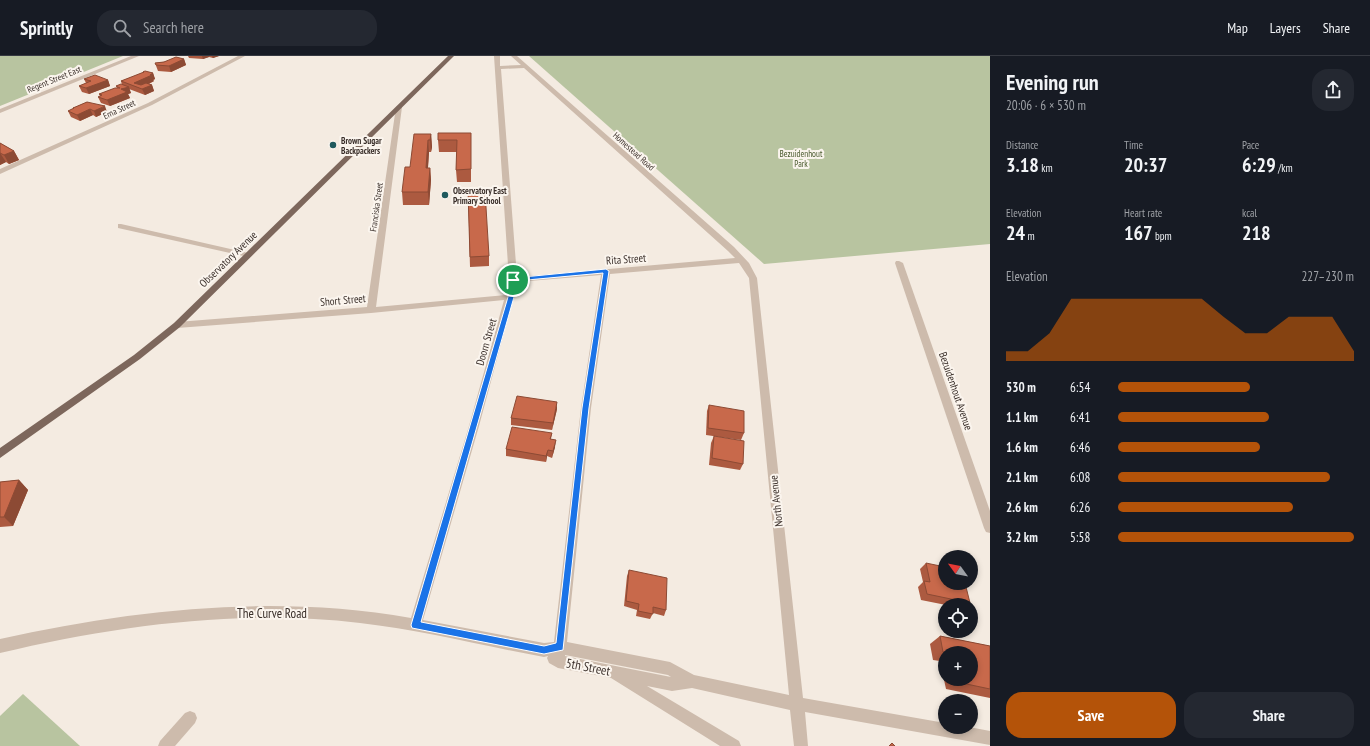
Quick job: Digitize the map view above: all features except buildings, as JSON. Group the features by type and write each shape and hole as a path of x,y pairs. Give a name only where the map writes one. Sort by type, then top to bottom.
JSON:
{"main road":[{"name":"Observatory Avenue","path":"0,454 137,357 176,325 451,56"}],"street":[{"name":"Regent Street East","path":"0,111 136,56"},
{"name":"Erna Street","path":"0,172 150,104 242,56"},
{"name":"Doorn Street","path":"415,625 511,297 513,280 497,56"},
{"name":"Homestead Road","path":"514,56 741,260"},
{"path":"498,68 525,66"},
{"name":"Franciska Street","path":"371,310 399,107"},
{"path":"121,226 248,255"},
{"name":"Rita Street","path":"513,280 741,260"},
{"name":"North Avenue","path":"741,260 750,270 755,284 802,744"},
{"name":"Bezuidenhout Avenue","path":"899,263 990,528"},
{"path":"558,661 586,408 606,271"},
{"name":"Short Street","path":"176,325 371,310 511,297"},
{"name":"The Curve Road","path":"0,646 46,635 170,616 233,612 287,611 359,617 415,625 544,650"},
{"name":"5th Street","path":"544,650 560,647 670,669 692,681 798,704 990,738"},
{"name":"5th Street","path":"544,650 558,661 609,672 672,684 692,681"},
{"path":"609,672 734,746"},
{"path":"165,746 190,718"}],"green space":[{"path":"0,56 123,56 0,106"},
{"name":"Bezuidenhout Park","path":"529,56 990,56 990,244 764,264"},
{"path":"23,694 80,746 0,746 0,716"}],"place":[{"name":"Brown Sugar Backpackers","path":"333,145"},
{"name":"Observatory East Primary School","path":"445,195"}],"route":[{"path":"606,271 586,408 560,647 544,650 415,625 511,297 513,280 606,271"}]}
